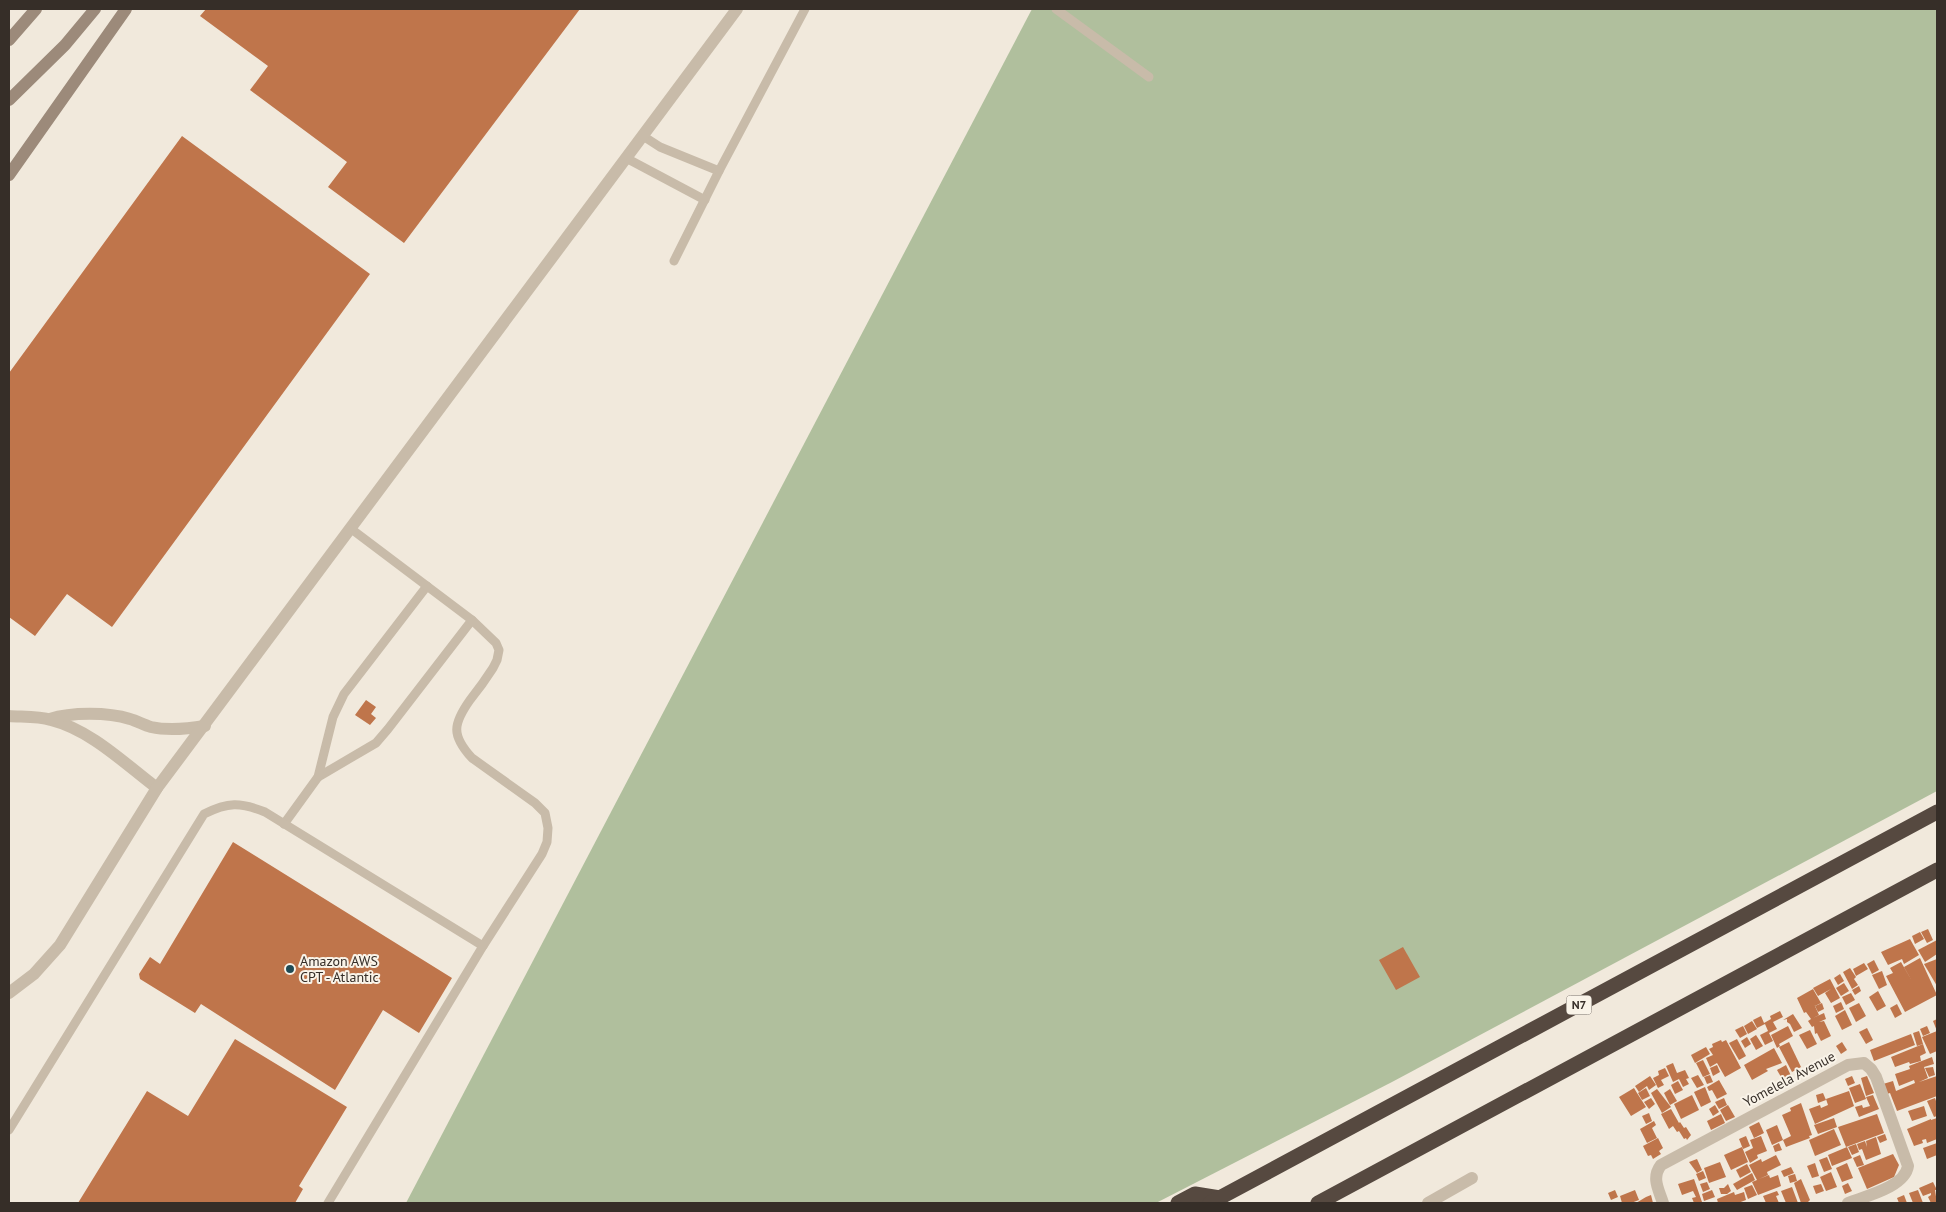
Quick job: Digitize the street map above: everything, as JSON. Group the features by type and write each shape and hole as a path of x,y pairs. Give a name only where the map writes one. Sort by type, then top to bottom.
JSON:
{"highway":[{"name":"N7","path":"1215,1200 1937,812"},
{"path":"1318,1203 1937,870"},
{"path":"1178,1203 1195,1194 1215,1200"}],"main road":[{"path":"9,40 36,9"},
{"path":"9,100 65,45 95,9"},
{"path":"9,175 126,9"}],"street":[{"path":"9,993 34,974 60,945 157,788 737,9"},
{"path":"9,716 50,719 64,715 116,716 151,727 171,730 205,726"},
{"path":"50,719 87,736 157,788"},
{"name":"Yomelela Avenue","path":"1663,1203 1656,1177 1657,1171 1661,1166 1848,1065 1864,1063 1876,1076 1908,1166 1907,1172 1892,1186 1848,1203"},
{"path":"1428,1203 1472,1178"}],"lane":[{"path":"674,261 719,171 805,9"},
{"path":"1056,9 1149,77"},
{"path":"643,136 660,147 719,171"},
{"path":"626,158 705,200"},
{"path":"328,1203 483,946 542,854 547,842 548,828 545,813 472,758 458,739 457,726 459,716 498,660 499,650 496,643 472,620 350,528"},
{"path":"284,824 318,777 333,717 344,694 426,586"},
{"path":"318,777 376,743 472,620"},
{"path":"9,1130 204,814 220,806 247,805 265,812 483,946"}],"green space":[{"path":"1032,9 1937,9 1937,791 1392,1082 1156,1203 406,1203"}],"building":[{"path":"206,9 580,9 404,243 328,187 347,162 250,90 268,66 200,16"},
{"path":"182,136 370,274 112,627 67,594 35,636 9,617 9,373"},
{"path":"366,700 376,707 371,714 376,718 370,725 355,715"},
{"name":"Amazon AWS CPT - Atlantic","path":"233,842 452,978 419,1033 383,1010 335,1090 201,1004 195,1013 140,979 139,974 150,957 160,964"},
{"path":"1928,929 1933,940 1927,943 1921,932"},
{"path":"1920,932 1924,939 1915,944 1912,936"},
{"path":"1910,939 1919,955 1904,964 1902,959 1888,965 1881,952"},
{"path":"1937,940 1937,954 1925,962 1918,950"},
{"path":"1403,947 1420,977 1396,990 1379,960"},
{"path":"1920,958 1937,995 1905,1012 1886,976 1893,973 1890,968 1901,962 1913,983 1904,967"},
{"path":"1937,959 1937,986 1924,964"},
{"path":"1874,960 1879,970 1872,974 1867,964"},
{"path":"1864,963 1868,969 1856,976 1853,969"},
{"path":"1850,968 1856,977 1854,979 1858,985 1852,989 1843,972"},
{"path":"1882,971 1887,985 1879,989 1872,975"},
{"path":"1840,974 1844,981 1838,985 1834,978"},
{"path":"1830,979 1840,998 1831,1003 1825,993 1831,989 1818,996 1813,988"},
{"path":"1844,983 1849,991 1841,996 1836,988"},
{"path":"1859,986 1861,991 1855,995 1852,990"},
{"path":"1813,989 1821,1003 1815,1006 1814,1004 1819,1015 1813,1018 1824,1013 1826,1019 1819,1022 1824,1021 1831,1036 1821,1041 1817,1033 1815,1034 1814,1026 1812,1027 1808,1021 1811,1019 1806,1012 1804,1013 1797,998"},
{"path":"1878,991 1886,1006 1877,1011 1869,997"},
{"path":"1851,993 1855,1000 1846,1005 1842,997"},
{"path":"1841,1002 1844,1009 1836,1013 1833,1006"},
{"path":"1822,1003 1824,1009 1818,1012 1815,1006"},
{"path":"1859,1003 1866,1016 1856,1022 1849,1008"},
{"path":"1897,1004 1902,1014 1895,1018 1890,1008"},
{"path":"1845,1010 1852,1025 1842,1030 1835,1016"},
{"path":"1780,1011 1783,1017 1773,1022 1777,1029 1769,1033 1773,1041 1765,1045 1760,1035 1768,1031 1765,1024 1757,1028 1753,1020 1761,1016 1764,1023 1771,1019 1770,1016"},
{"path":"1793,1014 1802,1028 1794,1032 1787,1019 1783,1020"},
{"path":"1937,1019 1937,1031 1933,1021"},
{"path":"1752,1021 1757,1029 1748,1034 1744,1026"},
{"path":"1743,1026 1747,1034 1740,1038 1735,1030"},
{"path":"1788,1026 1793,1036 1779,1044 1780,1046 1777,1048 1771,1035"},
{"path":"1927,1026 1930,1033 1923,1036 1920,1029"},
{"path":"1867,1028 1873,1040 1866,1044 1859,1032"},
{"path":"1810,1030 1817,1044 1807,1049 1799,1035"},
{"path":"1919,1031 1923,1044 1917,1046 1913,1033"},
{"path":"1937,1031 1937,1051 1930,1054 1922,1037"},
{"path":"1911,1034 1915,1045 1874,1061 1870,1050"},
{"path":"1756,1035 1763,1046 1756,1050 1750,1039"},
{"path":"1747,1037 1751,1044 1745,1048 1741,1041"},
{"path":"235,1039 347,1107 299,1186 303,1189 295,1203 78,1203 147,1091 188,1116"},
{"path":"1737,1039 1746,1056 1739,1060 1729,1043"},
{"path":"1721,1040 1722,1042 1726,1040 1741,1068 1725,1077 1717,1063 1710,1067 1706,1058 1713,1055 1709,1049 1713,1047 1712,1044"},
{"path":"1789,1042 1801,1067 1792,1072 1779,1047"},
{"path":"1842,1042 1847,1050 1841,1054 1836,1046"},
{"path":"1923,1044 1926,1053 1920,1056 1921,1061 1910,1064 1909,1062 1895,1067 1891,1057"},
{"path":"1706,1047 1710,1054 1695,1063 1691,1055"},
{"path":"1774,1048 1782,1063 1766,1069 1768,1071 1752,1080 1744,1065"},
{"path":"1932,1057 1934,1064 1924,1067 1928,1078 1919,1082 1937,1076 1937,1096 1897,1111 1890,1093 1887,1094 1883,1084 1893,1081 1896,1091 1915,1083 1914,1080 1899,1086 1895,1074 1910,1069 1909,1066"},
{"path":"1703,1060 1710,1074 1703,1077 1696,1063"},
{"path":"1673,1063 1677,1073 1685,1070 1689,1078 1686,1079 1689,1084 1683,1087 1679,1079 1673,1082 1666,1066"},
{"path":"1717,1065 1720,1072 1713,1076 1710,1068"},
{"path":"1786,1065 1792,1078 1784,1082 1777,1070"},
{"path":"1933,1067 1935,1075 1929,1077 1925,1068"},
{"path":"1665,1068 1669,1076 1661,1080 1664,1085 1658,1088 1653,1078 1659,1075 1658,1071"},
{"path":"1698,1075 1704,1085 1697,1088 1691,1078"},
{"path":"1710,1075 1713,1082 1707,1084 1704,1077"},
{"path":"1650,1076 1656,1085 1649,1090 1647,1086 1639,1092 1635,1086"},
{"path":"1852,1076 1855,1083 1848,1086 1845,1079"},
{"path":"1867,1076 1874,1093 1866,1096 1861,1078"},
{"path":"1719,1080 1727,1094 1717,1099 1712,1090 1709,1091 1707,1087"},
{"path":"1678,1081 1683,1090 1675,1094 1671,1085"},
{"path":"1860,1084 1866,1099 1855,1103 1849,1088"},
{"path":"1705,1087 1711,1102 1701,1107 1694,1092"},
{"path":"1634,1088 1646,1107 1631,1116 1619,1097"},
{"path":"1646,1088 1650,1096 1642,1100 1638,1093"},
{"path":"1657,1089 1671,1107 1662,1113 1651,1093"},
{"path":"1670,1089 1677,1101 1670,1105 1664,1093"},
{"path":"1849,1091 1854,1106 1815,1124 1809,1109 1820,1105 1821,1108 1828,1105 1826,1099"},
{"path":"1823,1093 1826,1100 1818,1103 1816,1095"},
{"path":"1692,1095 1699,1110 1681,1119 1674,1104"},
{"path":"1873,1095 1879,1109 1859,1117 1855,1107 1862,1105 1863,1108 1870,1106 1866,1097"},
{"path":"1651,1098 1655,1104 1649,1109 1644,1102"},
{"path":"1724,1098 1727,1105 1719,1109 1715,1102"},
{"path":"1935,1098 1937,1116 1934,1117 1927,1101"},
{"path":"1801,1103 1812,1135 1809,1136 1810,1138 1786,1147 1783,1140 1791,1136 1782,1115 1791,1111 1790,1108"},
{"path":"1715,1105 1719,1112 1713,1116 1709,1109"},
{"path":"1728,1105 1735,1117 1726,1121 1720,1110"},
{"path":"1924,1106 1927,1116 1912,1121 1908,1111"},
{"path":"1671,1109 1679,1123 1684,1128 1686,1127 1691,1135 1687,1140 1673,1126 1669,1129 1661,1114"},
{"path":"1649,1113 1652,1121 1646,1124 1642,1116"},
{"path":"1721,1114 1725,1123 1711,1130 1707,1121"},
{"path":"1877,1114 1884,1133 1846,1147 1838,1127"},
{"path":"1834,1118 1837,1127 1818,1134 1814,1125"},
{"path":"1937,1118 1937,1139 1927,1143 1926,1139 1922,1140 1923,1143 1914,1146 1907,1129"},
{"path":"1654,1121 1656,1125 1652,1128 1657,1138 1647,1143 1640,1129"},
{"path":"1759,1122 1764,1133 1754,1138 1749,1127"},
{"path":"1777,1125 1783,1140 1772,1145 1766,1130"},
{"path":"1834,1129 1841,1145 1815,1156 1809,1140"},
{"path":"1885,1134 1887,1140 1880,1143 1877,1137"},
{"path":"1746,1136 1750,1146 1743,1149 1739,1139"},
{"path":"1761,1136 1767,1151 1757,1155 1758,1158 1750,1163 1745,1152 1753,1148 1750,1140"},
{"path":"1876,1137 1881,1154 1866,1160 1862,1149 1859,1150 1857,1144 1865,1141 1867,1147 1866,1141"},
{"path":"1658,1138 1663,1148 1659,1151 1661,1154 1653,1159 1651,1155 1648,1156 1643,1146"},
{"path":"1779,1143 1782,1150 1775,1152 1773,1146"},
{"path":"1937,1143 1937,1155 1927,1159 1923,1148"},
{"path":"1856,1144 1859,1152 1852,1155 1848,1147"},
{"path":"1742,1147 1748,1162 1731,1170 1724,1155"},
{"path":"1847,1147 1852,1158 1832,1166 1828,1155"},
{"path":"1893,1154 1899,1165 1894,1177 1867,1189 1858,1168"},
{"path":"1776,1155 1781,1165 1767,1172 1768,1175 1759,1179 1769,1175 1770,1178 1778,1175 1781,1186 1758,1195 1752,1182 1757,1180 1749,1165 1761,1159 1762,1162"},
{"path":"1860,1155 1864,1165 1857,1167 1853,1158"},
{"path":"1827,1157 1832,1169 1824,1172 1819,1160"},
{"path":"1697,1159 1702,1170 1697,1173 1689,1162"},
{"path":"1720,1162 1726,1177 1709,1183 1704,1168"},
{"path":"1815,1163 1819,1176 1812,1178 1807,1166"},
{"path":"1847,1163 1853,1178 1842,1182 1836,1168"},
{"path":"1747,1164 1751,1172 1740,1178 1736,1170"},
{"path":"1791,1167 1794,1173 1784,1177 1781,1171"},
{"path":"1703,1171 1706,1178 1699,1181 1696,1174"},
{"path":"1831,1172 1837,1187 1826,1191 1820,1177"},
{"path":"1752,1173 1755,1180 1737,1190 1733,1184"},
{"path":"1795,1174 1797,1181 1790,1183 1788,1176"},
{"path":"1694,1179 1702,1202 1699,1203 1694,1203 1692,1198 1696,1197 1693,1191 1682,1195 1678,1184"},
{"path":"1801,1179 1810,1200 1807,1203 1801,1203 1794,1183"},
{"path":"1707,1182 1710,1189 1703,1192 1700,1184"},
{"path":"1933,1182 1937,1190 1935,1190 1937,1203 1931,1203 1928,1197 1931,1193 1923,1196 1919,1188"},
{"path":"1848,1183 1852,1191 1845,1194 1842,1186"},
{"path":"1728,1184 1731,1191 1727,1194 1721,1194 1719,1188 1724,1188"},
{"path":"1821,1184 1824,1191 1816,1194 1813,1186"},
{"path":"1752,1185 1757,1195 1748,1199 1744,1188"},
{"path":"1792,1187 1798,1203 1786,1203 1781,1191"},
{"path":"1615,1190 1618,1197 1611,1200 1608,1193"},
{"path":"1635,1190 1639,1200 1631,1203 1622,1203 1620,1196"},
{"path":"1712,1190 1715,1197 1704,1201 1702,1194"},
{"path":"1918,1190 1923,1203 1913,1203 1909,1193"},
{"path":"1777,1191 1779,1195 1776,1196 1779,1203 1766,1203 1763,1196"},
{"path":"1734,1192 1735,1195 1744,1192 1746,1200 1738,1203 1718,1203 1717,1199"},
{"path":"1651,1195 1653,1203 1636,1203 1646,1197"},
{"path":"1904,1195 1907,1203 1899,1203 1897,1198"}],"place":[{"name":"Amazon AWS CPT - Atlantic","path":"290,969"}]}
